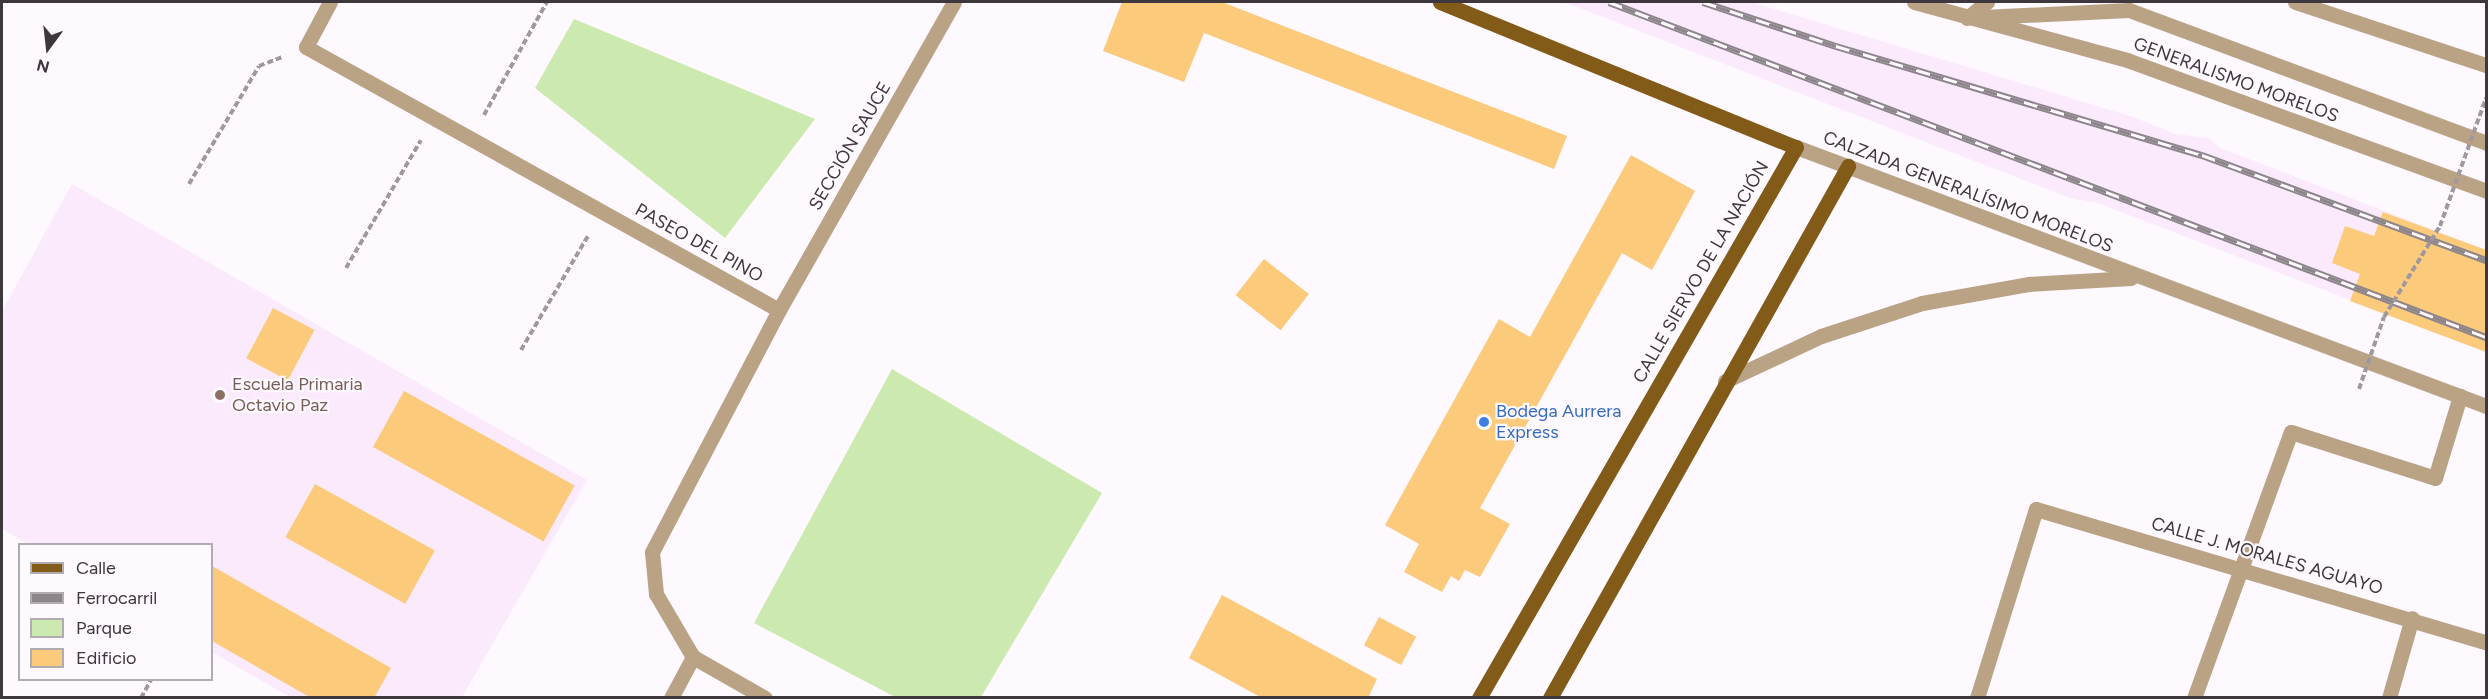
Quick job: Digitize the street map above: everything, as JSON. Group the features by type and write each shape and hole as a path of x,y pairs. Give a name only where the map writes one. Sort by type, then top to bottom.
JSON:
{"main road":[{"name":"CALZADA GENERALÍSIMO MORELOS","path":"1440,2 1796,147"},
{"name":"CALLE SIERVO DE LA NACIÓN","path":"1479,698 1796,147"},
{"path":"1550,698 1725,381 1848,166"}],"street":[{"path":"306,47 330,2"},
{"name":"SECCIÓN SAUCE","path":"779,310 954,2"},
{"path":"1914,2 1967,18 1986,2"},
{"path":"2295,2 2487,65"},
{"name":"GENERALISMO MORELOS","path":"1967,18 2129,10 2487,143"},
{"name":"GENERALISMO MORELOS","path":"1967,18 2127,60 2487,191"},
{"name":"PASEO DEL PINO","path":"306,47 779,310"},
{"name":"CALZADA GENERALÍSIMO MORELOS","path":"1796,147 2139,278 2487,406"},
{"path":"1725,381 1821,336 1922,303 2029,284 2139,278"},
{"path":"765,698 693,657 656,594 652,552 779,310"},
{"path":"2194,698 2291,432 2435,478 2460,396"},
{"name":"CALLE J. MORALES AGUAYO","path":"1977,698 2036,509 2412,618 2487,642"},
{"path":"2389,698 2412,618"},
{"path":"671,698 693,657"}],"path":[{"path":"471,140 547,2"},
{"path":"189,184 259,66 306,47"},
{"path":"2360,389 2384,317 2440,226 2487,98"},
{"path":"346,268 433,119"},
{"path":"521,350 602,212"},
{"path":"141,698 150,681"}],"shaded area":[{"path":"1564,2 1751,2 2133,117 2175,134 2208,138 2220,148 2486,250 2486,352 2095,202 2073,199"},
{"name":"Escuela Primaria Octavio Paz","path":"72,184 587,480 462,697 290,697 213,653 213,543 26,543 2,529 2,311"}],"green space":[{"path":"574,19 815,119 725,238 535,88"},
{"path":"892,369 1102,493 981,697 895,697 754,623"}],"building":[{"path":"1122,2 1222,2 1567,136 1554,169 1204,33 1184,82 1103,51"},
{"name":"Bodega Aurrera Express","path":"1631,155 1695,191 1652,270 1622,253 1480,508 1510,524 1480,577 1465,570 1459,581 1451,576 1442,592 1404,572 1419,544 1385,525 1499,319 1530,337"},
{"path":"2383,212 2486,250 2486,352 2350,301 2360,274 2332,263 2345,226 2374,236"},
{"path":"1264,259 1309,294 1281,330 1236,295"},
{"path":"273,308 314,330 288,380 246,358"},
{"path":"404,391 575,486 544,542 373,447"},
{"path":"315,484 435,550 405,604 285,537"},
{"path":"213,567 391,668 374,698 311,698 213,642"},
{"path":"1222,595 1377,679 1368,698 1262,698 1189,658"},
{"path":"1379,617 1416,637 1401,665 1364,645"}],"railway":[{"path":"1609,2 2486,337"},
{"path":"1703,2 1836,46 2202,155 2486,260"}],"place":[{"name":"Escuela Primaria Octavio Paz","path":"220,395"},
{"name":"Bodega Aurrera Express","path":"1484,422"}]}
